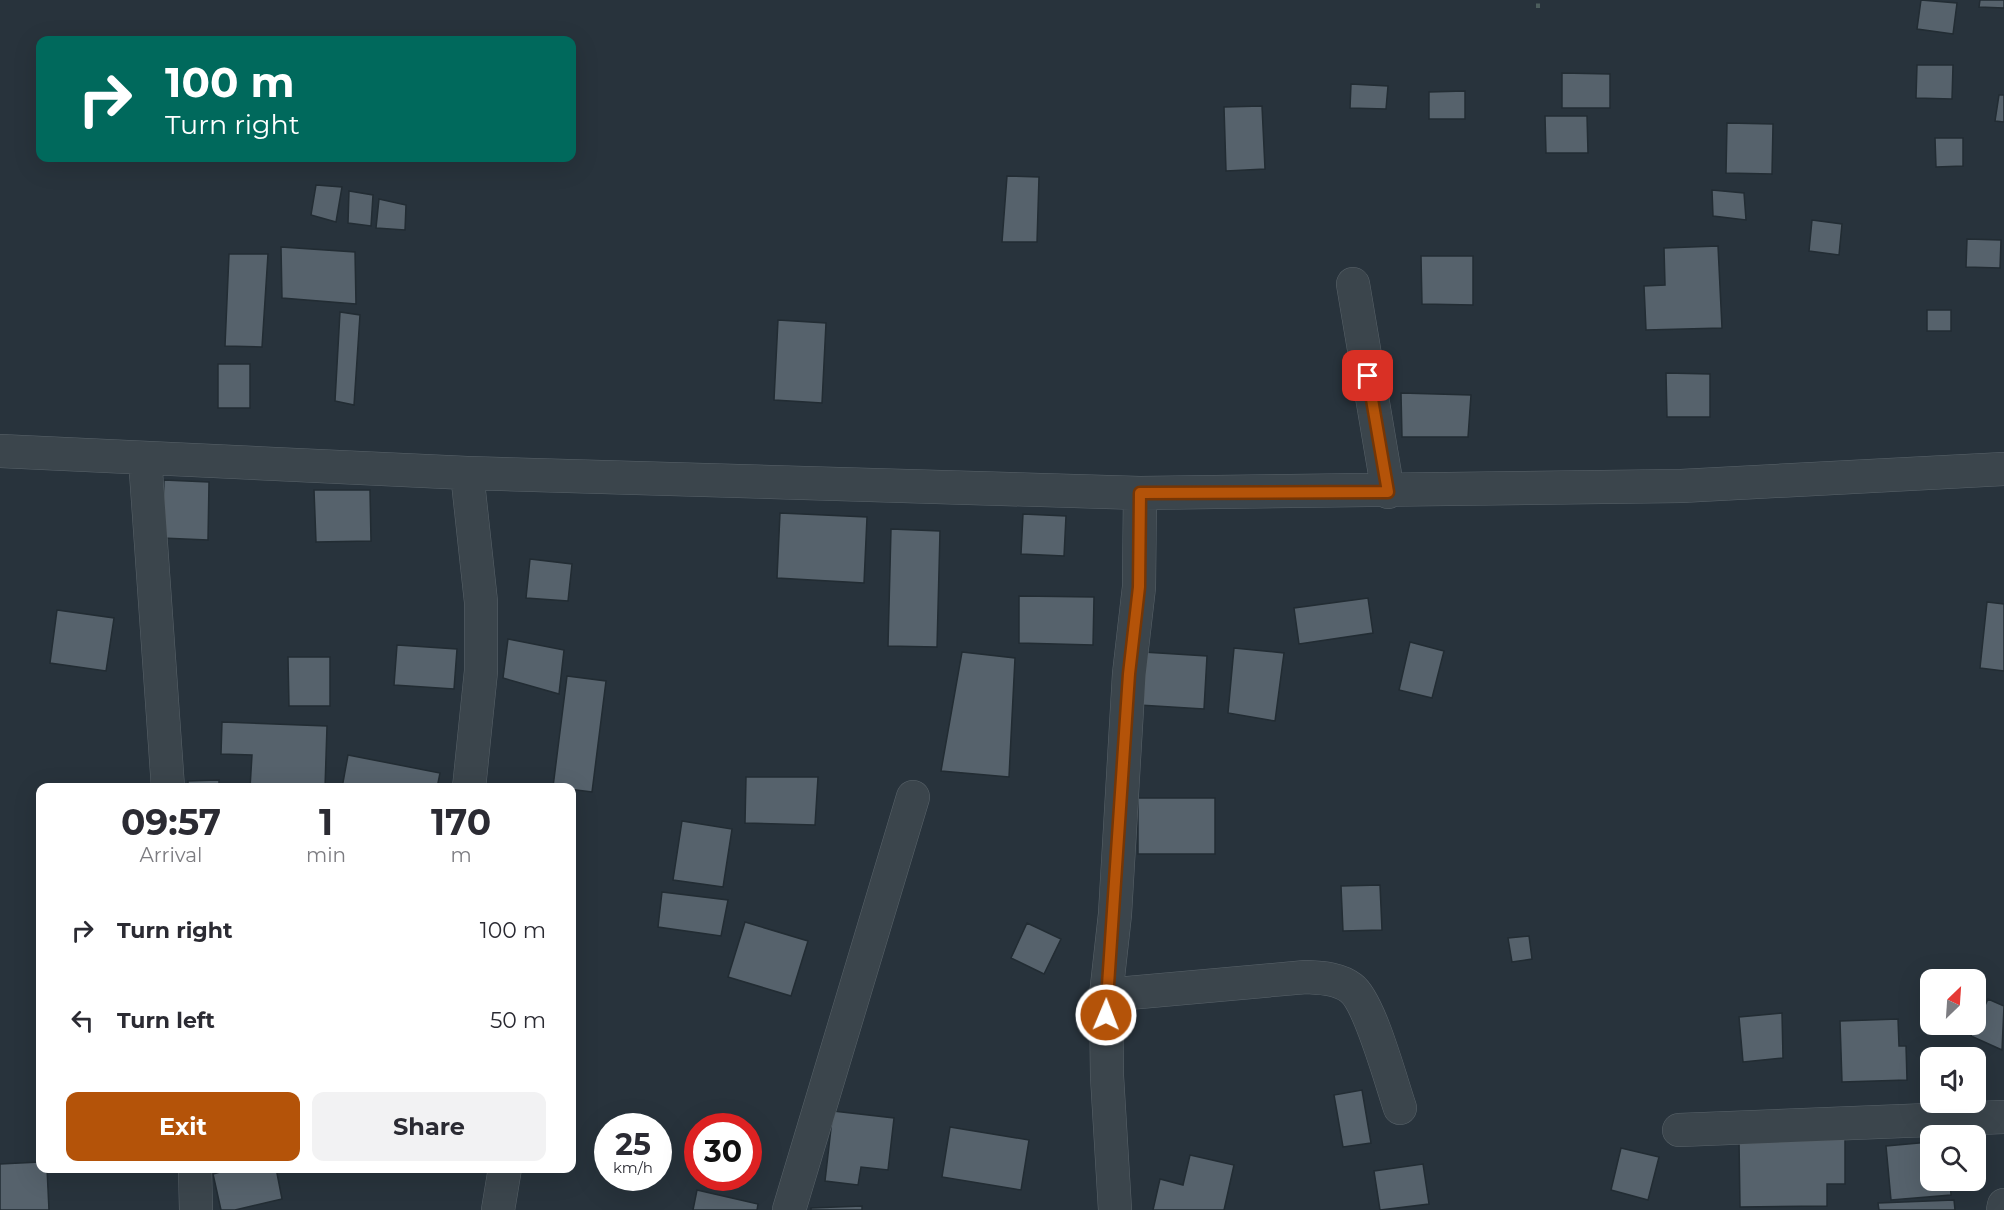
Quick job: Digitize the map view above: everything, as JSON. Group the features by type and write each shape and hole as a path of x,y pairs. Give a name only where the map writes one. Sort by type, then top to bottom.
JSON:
{"street":[{"path":"1353,284 1388,492"},
{"path":"0,451 467,473 1140,493 1388,492 1681,486 2004,469"},
{"path":"145,458 168,783"},
{"path":"467,473 481,602 481,671 470,783"},
{"path":"1115,1210 1107,1076 1106,995 1114,914 1129,674 1139,587 1140,493"},
{"path":"789,1210 913,797"},
{"path":"1106,995 1306,976 1335,980 1352,988 1364,1003 1400,1108"},
{"path":"1679,1130 2004,1117"},
{"path":"195,1173 196,1210"},
{"path":"498,1210 504,1173"},
{"path":"2003,1210 2004,1205"}],"path":[{"path":"1538,0 1538,8"}],"building":[{"path":"1921,0 1957,3 1953,34 1917,29"},
{"path":"1980,0 2004,0 2004,8 1979,7"},
{"path":"1917,65 1953,65 1952,99 1916,98"},
{"path":"1562,73 1610,74 1610,108 1562,108"},
{"path":"1351,84 1388,86 1386,109 1350,108"},
{"path":"1465,91 1465,119 1429,119 1429,92"},
{"path":"1999,95 2004,95 2004,122 1995,121"},
{"path":"1262,106 1265,169 1226,171 1224,107"},
{"path":"1545,116 1587,116 1588,153 1546,153"},
{"path":"1727,123 1773,124 1772,174 1726,173"},
{"path":"1935,138 1963,138 1963,166 1936,167"},
{"path":"1007,176 1039,177 1037,242 1002,242"},
{"path":"316,185 342,187 336,222 311,215"},
{"path":"1712,190 1744,193 1746,220 1713,216"},
{"path":"349,191 373,195 371,226 348,223"},
{"path":"379,199 406,205 405,230 376,228"},
{"path":"1812,220 1842,224 1839,255 1809,251"},
{"path":"1967,239 2001,240 2000,268 1966,267"},
{"path":"1718,246 1722,328 1646,330 1644,286 1665,285 1664,248"},
{"path":"281,247 355,252 356,304 282,298"},
{"path":"229,254 268,254 262,347 225,346"},
{"path":"1421,256 1473,256 1473,305 1422,304"},
{"path":"1927,310 1951,310 1951,331 1927,331"},
{"path":"340,312 360,315 354,405 335,401"},
{"path":"778,320 826,323 822,403 774,400"},
{"path":"218,364 250,364 250,408 218,408"},
{"path":"1666,373 1710,374 1710,417 1667,417"},
{"path":"1401,393 1471,395 1468,437 1402,437"},
{"path":"164,480 209,482 208,540 162,538"},
{"path":"314,490 370,490 371,541 316,542"},
{"path":"780,513 867,517 864,583 777,578"},
{"path":"1023,514 1066,516 1064,556 1021,554"},
{"path":"891,529 940,531 937,647 888,646"},
{"path":"530,559 572,564 568,601 526,598"},
{"path":"1019,596 1094,597 1093,645 1019,643"},
{"path":"1368,598 1373,633 1299,644 1294,608"},
{"path":"1987,602 2004,604 2004,671 1980,668"},
{"path":"57,610 114,618 106,671 50,663"},
{"path":"508,639 564,650 559,694 503,678"},
{"path":"1410,642 1444,651 1432,698 1399,690"},
{"path":"397,645 457,649 454,689 394,685"},
{"path":"1234,648 1284,653 1275,721 1228,713"},
{"path":"962,652 1015,658 1009,777 941,771"},
{"path":"1143,652 1207,656 1204,709 1139,705"},
{"path":"288,657 330,657 330,706 289,706"},
{"path":"567,676 606,681 592,792 576,790 576,783 554,783"},
{"path":"222,722 327,726 325,783 250,783 252,755 221,754"},
{"path":"348,755 440,773 438,783 343,783"},
{"path":"746,777 818,777 815,825 745,823"},
{"path":"219,780 219,783 188,783 188,781"},
{"path":"1138,798 1215,798 1215,854 1138,854"},
{"path":"682,821 732,829 723,887 673,880"},
{"path":"1380,885 1382,930 1343,931 1341,886"},
{"path":"662,892 728,900 721,936 658,927"},
{"path":"745,922 808,941 791,996 728,977"},
{"path":"1027,923 1061,939 1044,974 1011,958"},
{"path":"1529,936 1532,959 1512,962 1508,938"},
{"path":"1988,999 2004,1006 2002,1050 1971,1036 1986,1035"},
{"path":"1782,1013 1783,1058 1743,1062 1739,1017"},
{"path":"1898,1019 1899,1046 1906,1046 1907,1080 1842,1082 1840,1021"},
{"path":"1362,1090 1371,1143 1343,1147 1334,1095"},
{"path":"833,1111 894,1118 888,1170 861,1167 858,1185 825,1181"},
{"path":"950,1127 1029,1140 1021,1190 942,1177"},
{"path":"1845,1137 1845,1184 1827,1184 1827,1206 1740,1207 1739,1140"},
{"path":"1920,1143 1920,1191 1951,1191 1951,1195 1891,1200 1886,1146"},
{"path":"1621,1148 1659,1157 1648,1200 1611,1190"},
{"path":"1190,1155 1234,1165 1224,1210 1153,1210 1160,1179 1183,1185"},
{"path":"36,1162 36,1173 47,1173 49,1210 0,1210 0,1164"},
{"path":"1423,1164 1429,1204 1380,1210 1374,1171"},
{"path":"277,1173 282,1199 235,1210 221,1210 213,1174"},
{"path":"697,1191 758,1204 757,1210 693,1210"},
{"path":"1954,1200 1955,1210 1879,1210 1878,1203"},
{"path":"862,1206 862,1210 811,1210 811,1208"}],"route":[{"path":"1106,1015 1129,674 1139,587 1140,493 1388,492 1368,376"}]}
